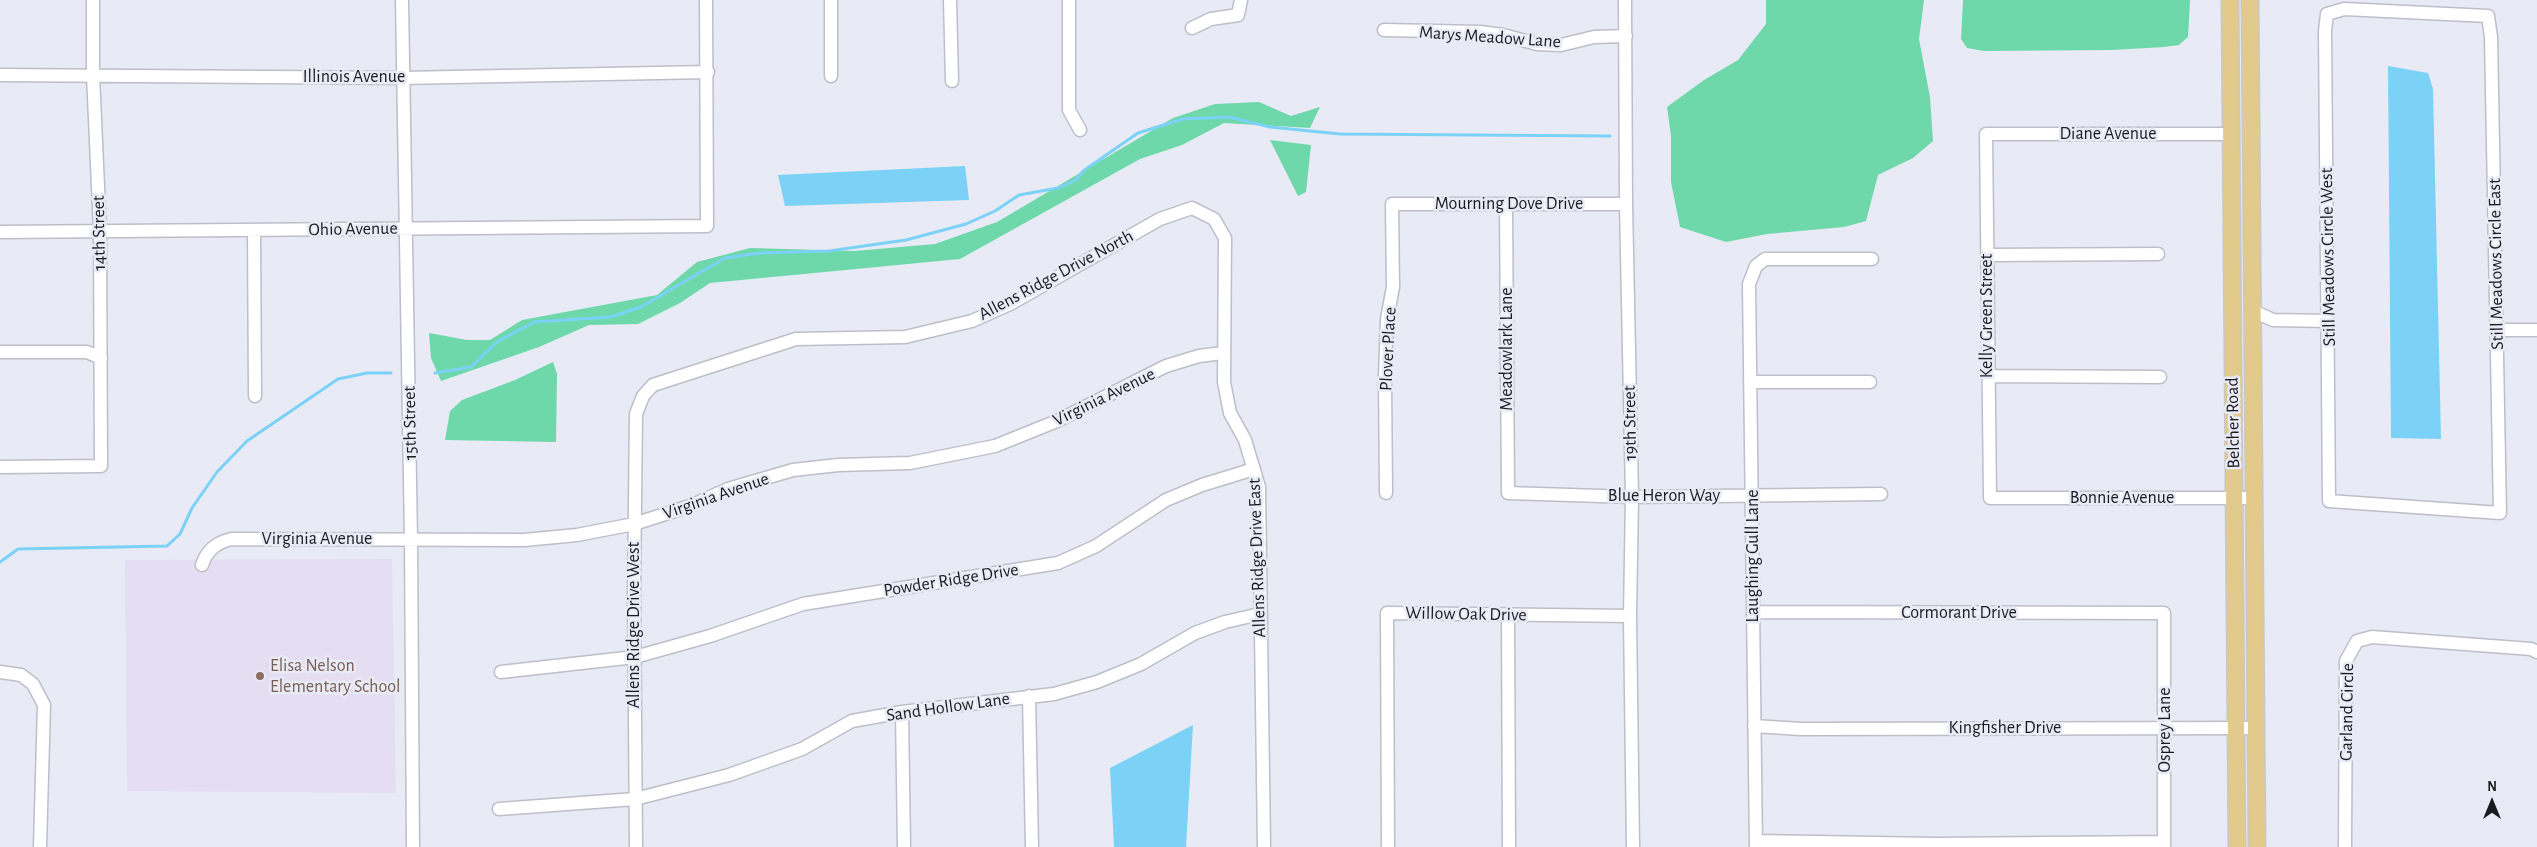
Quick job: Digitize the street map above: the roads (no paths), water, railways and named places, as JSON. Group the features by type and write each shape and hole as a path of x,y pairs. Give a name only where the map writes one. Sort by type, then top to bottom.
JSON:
{"main road":[{"name":"Belcher Road","path":"2230,0 2229,134 2237,847"},
{"name":"Belcher Road","path":"2250,0 2251,310 2257,847"}],"street":[{"name":"14th Street","path":"0,467 102,466 100,231 93,75 93,0"},
{"name":"15th Street","path":"402,0 402,78 407,228 413,847"},
{"path":"706,0 708,72"},
{"path":"830,0 831,76"},
{"path":"950,0 952,81"},
{"path":"1069,0 1069,110 1080,130"},
{"path":"1192,28 1211,19 1238,15 1241,0"},
{"name":"19th Street","path":"1625,0 1626,204 1632,497 1630,616 1633,847"},
{"name":"Still Meadows Circle West","path":"2488,16 2344,9 2327,14 2325,31 2329,501 2500,513"},
{"name":"Still Meadows Circle East","path":"2488,16 2491,37 2500,513"},
{"name":"Marys Meadow Lane","path":"1384,30 1487,33 1538,44 1561,45 1594,37 1626,36"},
{"name":"Illinois Avenue","path":"0,75 402,78 708,72"},
{"name":"Ohio Avenue","path":"0,232 707,226 708,72"},
{"name":"Diane Avenue","path":"1986,134 2229,134"},
{"name":"Kelly Green Street","path":"1986,134 1990,498"},
{"name":"Mourning Dove Drive","path":"1392,204 1626,204"},
{"name":"Plover Place","path":"1386,493 1385,378 1387,319 1393,287 1392,204"},
{"name":"Meadowlark Lane","path":"1506,205 1508,493"},
{"name":"Allens Ridge Drive North","path":"639,402 653,385 796,339 905,336 972,321 1010,304 1160,219 1192,208 1214,219"},
{"name":"Allens Ridge Drive East","path":"1214,219 1225,238 1224,382 1230,413 1245,440 1259,487 1264,847"},
{"path":"254,231 255,396"},
{"path":"1987,255 2158,254"},
{"name":"Laughing Gull Lane","path":"1756,844 1749,284 1756,266 1765,260 1872,259"},
{"path":"2251,310 2273,320 2328,321"},
{"path":"2497,330 2537,330"},
{"path":"0,352 87,352 101,358"},
{"name":"Virginia Avenue","path":"202,565 213,547 231,539 532,539 577,535 634,524 690,506 728,489 793,470 838,465 910,463 995,446 1057,421 1166,366 1198,356 1223,354"},
{"path":"1988,376 2160,377"},
{"path":"1750,382 1870,382"},
{"name":"Allens Ridge Drive West","path":"636,847 634,524 636,414 639,402"},
{"name":"Powder Ridge Drive","path":"500,672 635,657 710,636 803,604 1058,563 1096,546 1166,500 1202,485 1254,469"},
{"name":"Blue Heron Way","path":"1508,493 1632,497 1881,494"},
{"name":"Bonnie Avenue","path":"1990,498 2253,498"},
{"name":"Cormorant Drive","path":"1754,612 2164,613"},
{"name":"Willow Oak Drive","path":"1388,847 1387,613 1630,616"},
{"name":"Osprey Lane","path":"2164,613 2164,845"},
{"name":"Sand Hollow Lane","path":"500,809 635,798 719,777 802,749 852,721 902,712 1054,694 1097,682 1149,660 1195,632 1225,622 1260,614"},
{"path":"1508,615 1509,847"},
{"name":"Garland Circle","path":"2345,847 2346,661 2357,641 2372,637 2531,649 2537,652"},
{"path":"0,672 21,675 33,684 44,705 40,847"},
{"path":"1029,696 1032,847"},
{"path":"902,712 904,847"},
{"name":"Kingfisher Drive","path":"1754,726 1801,729 2256,728"},
{"path":"1756,844 2164,845"}],"water":[{"path":"2388,66 2428,73 2433,89 2441,439 2391,438"},
{"path":"965,166 969,200 785,206 778,175"},
{"path":"1193,725 1186,847 1114,847 1110,768"}],"waterway":[{"path":"435,373 471,367 497,342 534,322 610,317 641,307 725,258 760,253 829,251 906,240 966,224 995,211 1019,195 1058,188 1076,180 1083,171 1138,133 1183,119 1229,117 1270,127 1340,134 1610,136"},
{"path":"0,562 18,549 167,546 180,534 192,508 217,472 247,441 338,379 367,373 391,373"}],"place":[{"name":"Elisa Nelson Elementary School","path":"260,676"}]}
